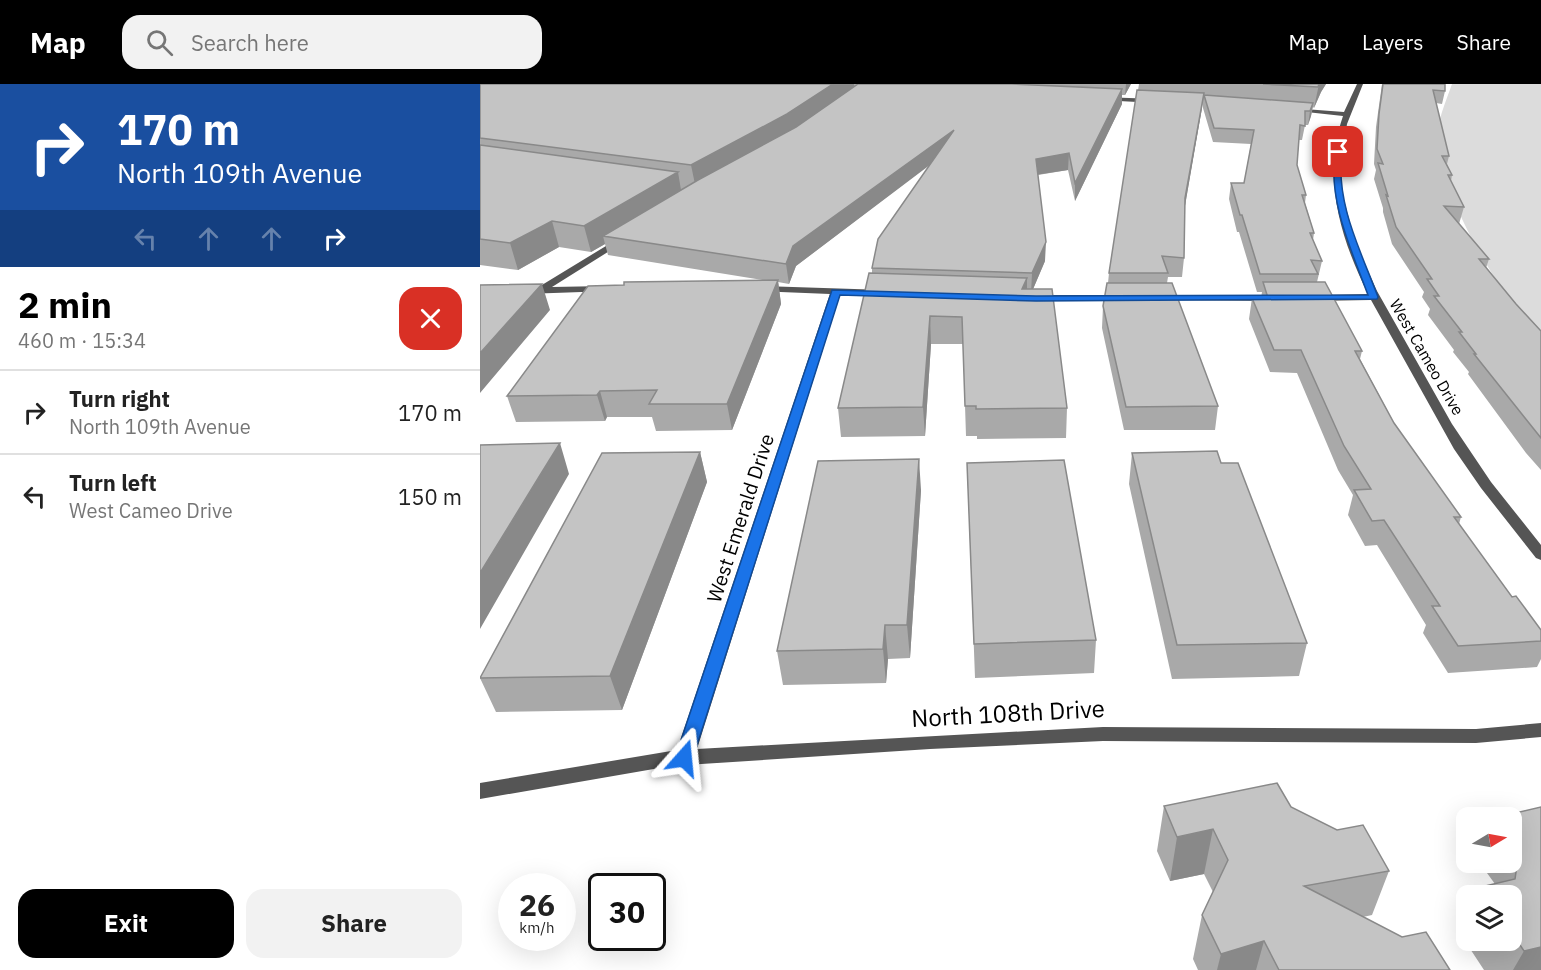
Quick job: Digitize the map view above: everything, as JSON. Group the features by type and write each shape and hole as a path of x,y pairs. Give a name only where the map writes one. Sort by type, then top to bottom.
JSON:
{"street":[{"name":"West Cameo Drive","path":"1360,84 1340,137 1336,166 1340,204 1373,297 1469,462 1541,555"},
{"path":"1093,98 1161,102"},
{"path":"1279,109 1348,114"},
{"path":"540,290 628,236"},
{"path":"516,291 621,289"},
{"path":"752,289 895,294"},
{"name":"West Emerald Drive","path":"684,758 836,292"},
{"path":"1143,298 1373,297"},
{"path":"1024,298 1131,298"},
{"name":"North 108th Drive","path":"480,791 684,758 930,741 1103,734 1465,736 1541,730"}],"shaded area":[{"path":"1452,84 1541,84 1541,342 1499,285 1475,245 1455,203 1440,162 1436,142 1437,133"}],"building":[{"path":"480,84 833,84 787,114 691,165 480,138"},
{"path":"858,84 1012,84 1122,89 1075,183 1069,153 1036,159 1046,242 1032,273 872,268 878,239 954,130 793,246 786,264 603,236 698,180 796,127"},
{"path":"1263,84 1319,84 1318,87"},
{"path":"1383,84 1445,84 1445,91 1433,90 1449,156 1442,156 1452,175 1448,175 1464,207 1444,206 1489,259 1479,259 1541,331 1541,438 1474,354 1476,354 1459,332 1462,332 1434,296 1439,296 1427,279 1432,279 1396,227 1378,163 1383,164 1377,149"},
{"path":"1137,90 1204,93 1185,198 1184,258 1162,256 1168,273 1109,273"},
{"path":"1204,95 1313,103 1310,111 1305,111 1305,126 1300,125 1297,165 1306,195 1302,195 1314,233 1310,233 1322,261 1311,260 1318,274 1260,274 1231,183 1244,183 1254,130 1214,128"},
{"path":"480,145 678,172 584,226 552,221 510,243 480,239"},
{"path":"869,273 1027,278 1022,289 1052,289 1067,408 976,409 976,406 965,406 962,317 930,316 923,407 838,408"},
{"path":"778,280 727,404 649,404 657,390 600,391 597,395 507,396 588,286 624,285 624,282"},
{"path":"1263,282 1325,282 1362,351 1355,351 1394,423 1461,517 1454,517 1512,597 1516,596 1541,630 1541,641 1458,646 1432,606 1440,606 1384,520 1372,521 1354,490 1371,489 1344,446 1301,350 1274,350 1252,298 1268,298"},
{"path":"1107,283 1172,283 1218,406 1126,407 1103,306"},
{"path":"542,284 480,353 480,285"},
{"path":"560,443 542,472 480,573 480,445"},
{"path":"1217,451 1221,463 1238,463 1307,643 1177,645 1132,453"},
{"path":"700,452 610,676 480,678 602,453"},
{"path":"919,459 907,625 885,625 883,649 777,651 818,461"},
{"path":"1064,460 1096,640 974,644 967,463"},
{"path":"1277,783 1291,807 1337,830 1363,825 1389,871 1304,886 1402,937 1426,932 1450,970 1279,970 1264,941 1221,954 1202,915 1228,860 1213,829 1177,837 1164,806"},
{"path":"1541,807 1541,947 1524,951 1522,948 1522,885 1490,885 1515,879 1516,873 1522,873 1522,812"}],"route":[{"path":"684,758 836,292 1036,298 1373,297 1340,204 1336,166 1338,152"}]}
